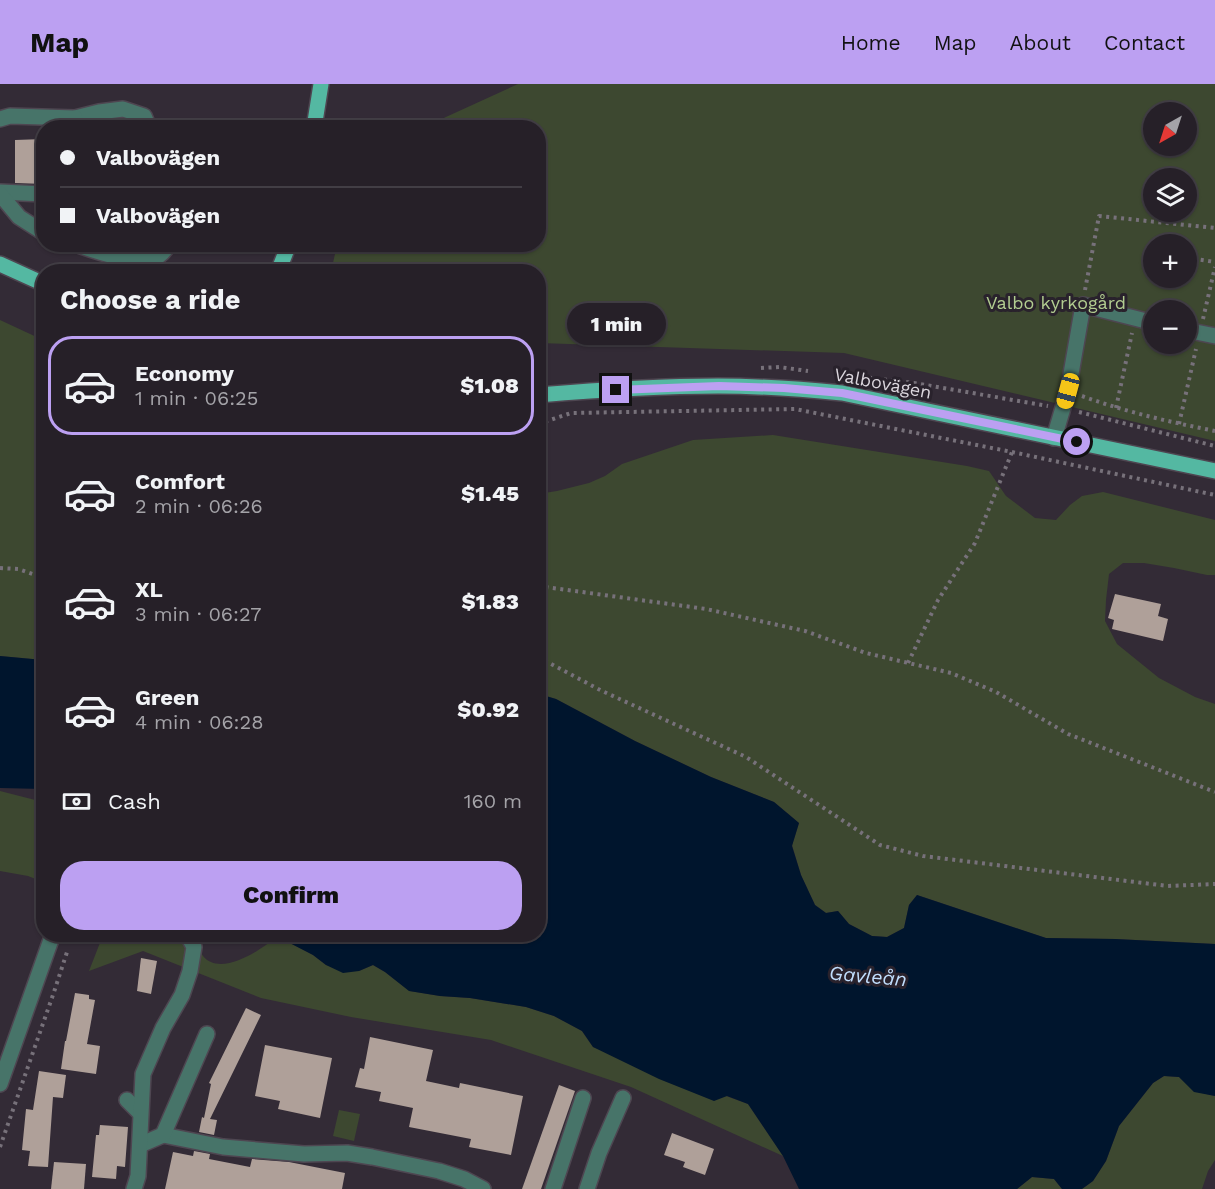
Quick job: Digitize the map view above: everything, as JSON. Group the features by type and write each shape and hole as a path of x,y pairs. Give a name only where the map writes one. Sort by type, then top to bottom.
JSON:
{"main road":[{"path":"315,120 321,84"},
{"path":"0,264 36,280"},
{"name":"Valbovägen","path":"546,394 657,387 719,386 842,393 1215,471"}],"street":[{"path":"80,120 99,112 123,109 144,116 146,120"},
{"path":"0,119 10,116 53,120"},
{"path":"0,193 36,194"},
{"path":"0,193 19,218 36,228"},
{"path":"99,252 134,260 150,260 165,252"},
{"path":"1054,438 1068,391 1083,305 1143,321"},
{"path":"0,1084 50,942"},
{"path":"134,1189 138,1176 142,1074 163,1028 182,995 190,971 194,947 191,942"},
{"path":"163,1135 207,1034"},
{"path":"553,1189 583,1098"},
{"path":"587,1189 599,1153 623,1098"},
{"path":"127,1100 140,1113"},
{"path":"140,1144 163,1135 223,1148 304,1154 347,1153 439,1171 464,1179 483,1189"}],"path":[{"path":"1083,305 1100,216 1215,228"},
{"path":"1197,259 1215,262"},
{"path":"1179,424 1215,267"},
{"path":"1116,408 1135,319"},
{"path":"1068,391 1116,408 1215,431"},
{"path":"546,421 571,413 795,409 1215,495"},
{"path":"908,663 938,600 975,543 1012,452"},
{"path":"0,568 18,569 36,575"},
{"path":"546,587 706,609 805,631 866,653 951,673 996,692 1068,734 1215,792"},
{"path":"546,661 602,691 746,757 880,845 923,856 1168,886 1215,884"},
{"path":"0,1147 70,944"}],"green space":[{"name":"Valbo kyrkogård","path":"518,84 1215,84 1215,441 844,353 546,343 546,264 333,264 335,252 546,252 546,120 439,120"},
{"path":"0,320 36,337 36,659 0,656"},
{"path":"773,435 989,471 1006,496 1035,518 1056,520 1082,496 1103,492 1215,520 1215,575 1144,563 1123,563 1109,574 1105,621 1117,644 1159,678 1195,697 1215,704 1215,944 1046,938 917,895 909,905 904,928 887,937 872,936 849,924 838,911 826,913 815,905 801,875 792,845 799,823 774,802 711,777 546,696 546,493 589,483 605,476 622,464 693,440"},
{"path":"0,791 36,800 36,879 0,871"},
{"path":"100,942 197,942 203,956 210,962 219,964 239,960 270,942 288,942 313,955 326,965 359,971 373,965 410,991 526,1007 554,1016 582,1031 593,1047 748,1104 783,1156 631,1087 491,1040 351,1017 261,998 143,951 89,971"},
{"path":"1164,1076 1179,1077 1194,1091 1215,1096 1215,1160 1208,1171 1202,1189 1082,1189 1093,1181 1106,1161 1119,1126 1153,1083"},
{"path":"339,1110 360,1114 354,1141 333,1136"},
{"path":"1032,1177 1054,1179 1062,1189 1017,1189"}],"water":[{"path":"0,656 36,659 36,789 0,788"},
{"name":"Gavleån","path":"546,696 711,777 774,802 799,823 792,846 801,875 815,905 826,913 838,911 849,924 872,936 887,937 904,928 909,905 917,895 1046,938 1215,944 1215,1096 1194,1092 1179,1077 1164,1076 1153,1083 1119,1126 1106,1161 1093,1181 1082,1189 1062,1189 1054,1179 1032,1177 1017,1189 799,1189 783,1156 748,1104 727,1096 714,1101 659,1079 593,1047 582,1031 554,1016 526,1007 409,991 373,965 359,971 343,973 326,965 313,955 288,942 546,942"}],"building":[{"path":"36,139 36,184 15,183 15,140"},
{"path":"1115,594 1161,604 1158,616 1168,619 1163,641 1112,629 1114,620 1108,618"},
{"path":"141,958 157,961 151,994 137,991"},
{"path":"75,993 89,995 89,999 95,1000 87,1044 100,1046 96,1074 61,1069"},
{"path":"246,1008 261,1015 210,1119 217,1120 214,1135 199,1132 211,1084 209,1083"},
{"path":"370,1037 433,1050 426,1081 459,1088 460,1083 523,1096 511,1155 469,1147 471,1139 409,1127 413,1108 379,1101 381,1092 355,1087 360,1068 364,1069"},
{"path":"265,1045 332,1058 320,1118 278,1109 280,1101 255,1096"},
{"path":"39,1071 66,1075 63,1098 53,1097 48,1167 28,1166 30,1151 22,1150 26,1109 33,1110"},
{"path":"559,1085 575,1091 541,1189 522,1189"},
{"path":"100,1125 128,1127 125,1167 117,1166 116,1179 92,1177 96,1135 99,1135"},
{"path":"672,1133 714,1149 705,1175 683,1167 685,1162 664,1155"},
{"path":"194,1151 210,1154 209,1159 250,1167 252,1159 289,1162 345,1173 342,1189 165,1189 173,1152 193,1156"},
{"path":"54,1162 86,1164 84,1189 51,1189"}],"route":[{"path":"616,390 719,386 842,393 1077,442"}]}
